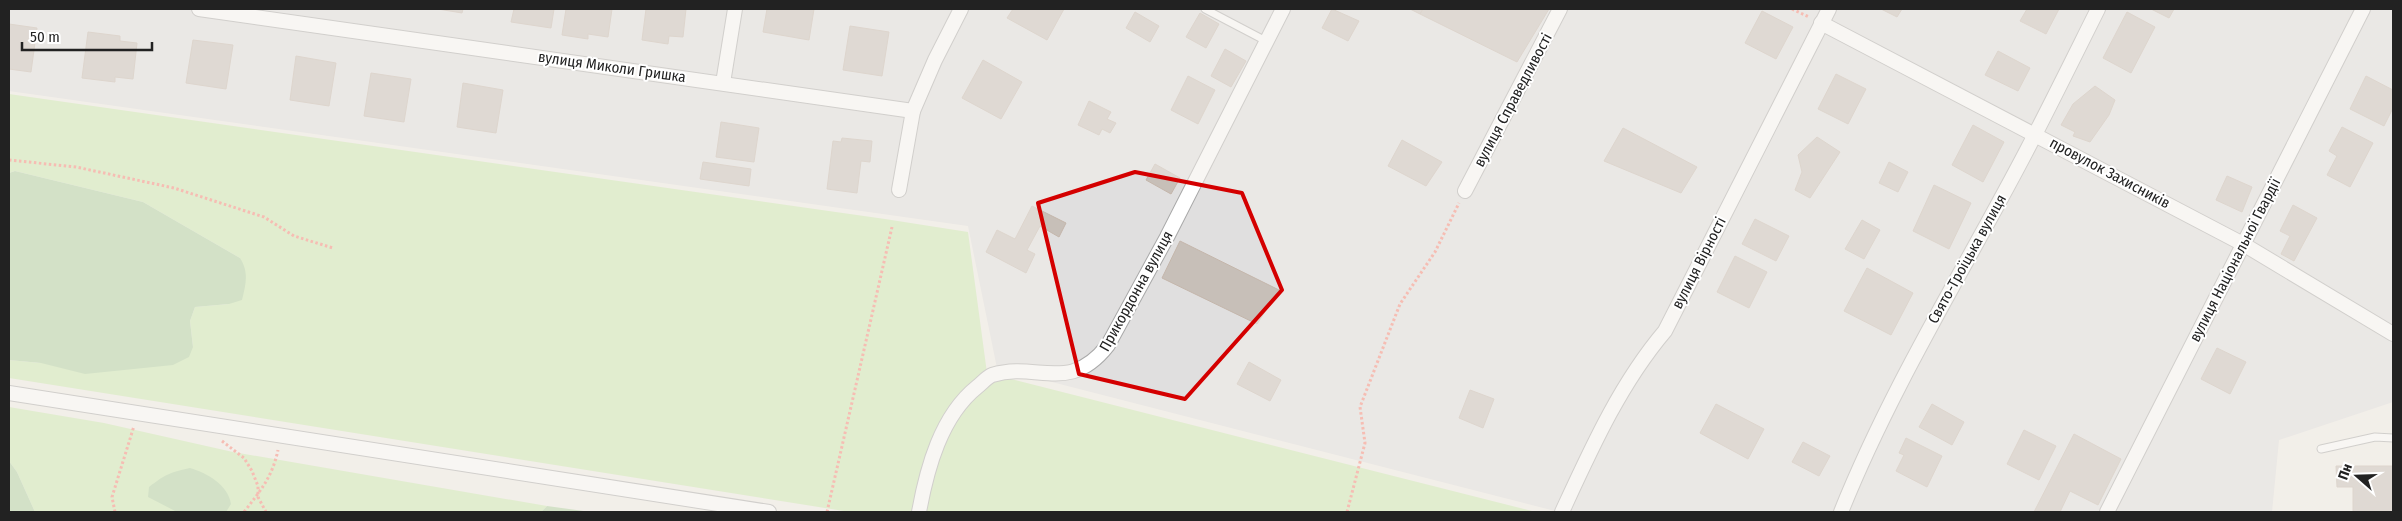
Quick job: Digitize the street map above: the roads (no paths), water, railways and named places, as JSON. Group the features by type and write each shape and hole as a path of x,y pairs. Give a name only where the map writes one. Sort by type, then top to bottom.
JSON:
{"street":[{"name":"вулиця Миколи Гришка","path":"199,9 914,111"},
{"path":"723,83 735,9"},
{"path":"899,190 914,111 934,60 961,9"},
{"name":"Прикордонна вулиця","path":"919,512 925,480 941,437 965,397 990,376 1010,372 1063,374 1079,370 1096,360 1108,345 1167,237 1283,9"},
{"name":"вулиця Справедливості","path":"1465,191 1560,9"},
{"name":"вулиця Вірності","path":"1562,512 1599,433 1641,359 1665,331 1828,9"},
{"name":"Свято-Троїцька вулиця","path":"1841,512 1861,463 1937,312 2035,134 2098,9"},
{"name":"вулиця Національної Гвардії","path":"2107,512 2364,9"},
{"name":"провулок Захисників","path":"1821,23 2243,244 2393,334"},
{"path":"9,393 769,512"}],"lane":[{"path":"1205,9 1266,41"},
{"path":"2321,449 2375,437 2393,438"}]}
